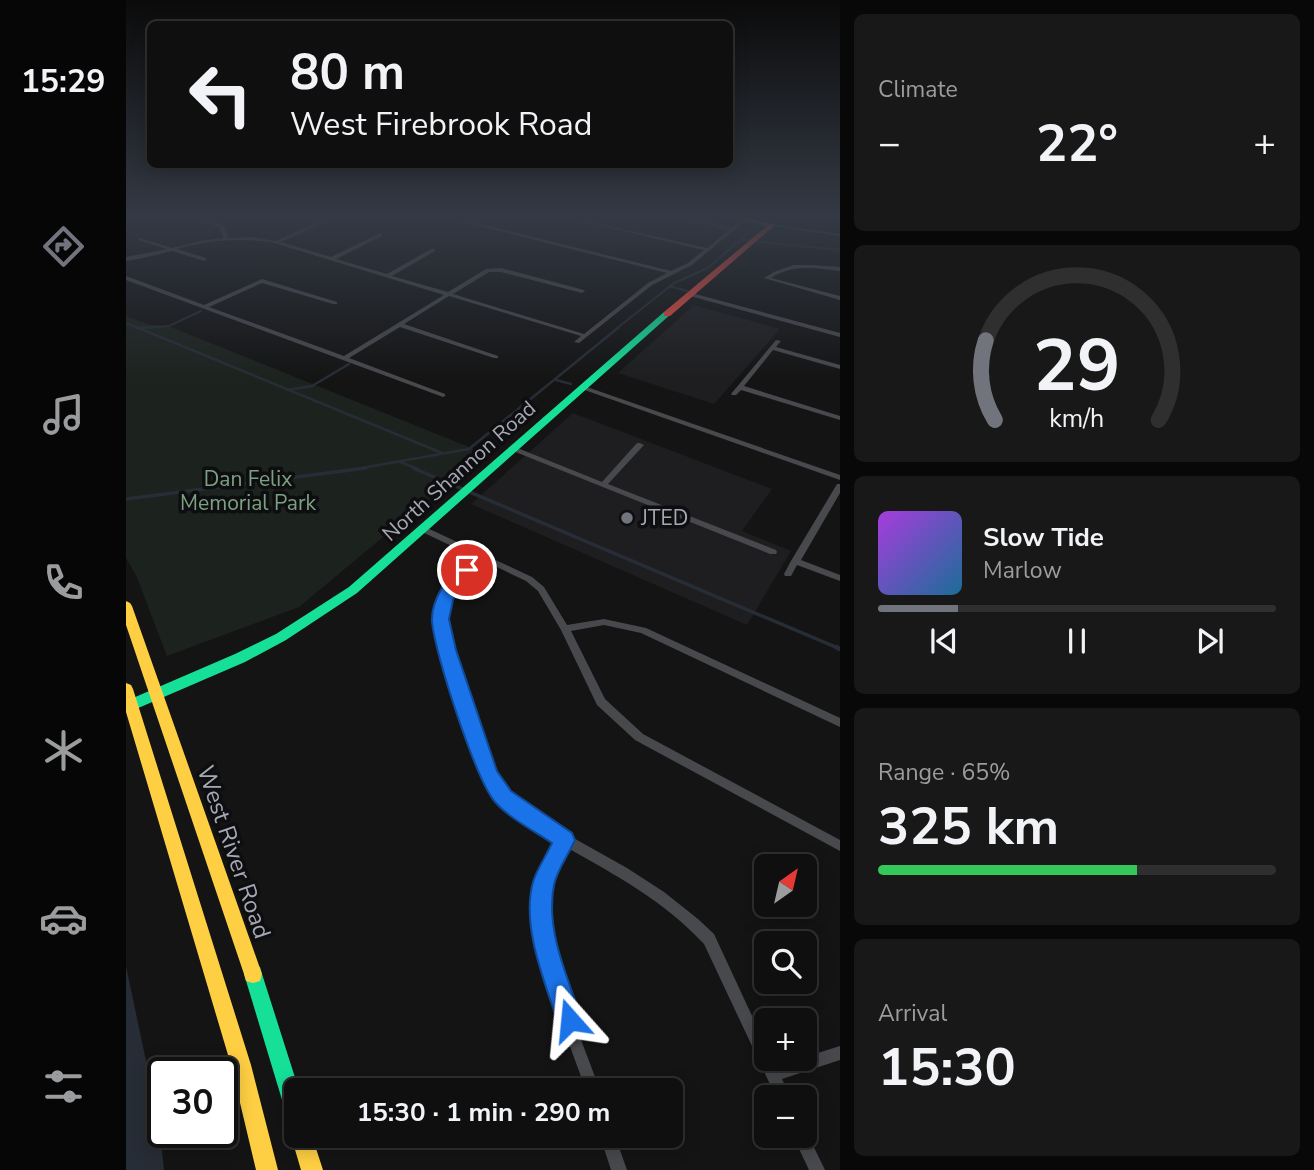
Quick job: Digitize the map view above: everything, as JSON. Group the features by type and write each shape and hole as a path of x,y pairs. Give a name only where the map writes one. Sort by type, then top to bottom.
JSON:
{"street":[{"path":"379,273 586,336"},
{"path":"387,275 391,273"},
{"path":"344,359 485,273"},
{"path":"511,273 582,291"},
{"path":"577,342 650,284 672,273"},
{"name":"North Shannon Road","path":"131,705 281,637 353,590 581,387 717,273"},
{"path":"776,273 767,278 840,298"},
{"path":"126,278 443,395"},
{"path":"203,307 260,280 335,303"},
{"path":"692,295 840,335"},
{"path":"400,325 496,356"},
{"path":"778,341 736,390 840,418"},
{"path":"772,348 840,367"},
{"path":"581,387 840,478"},
{"path":"603,485 640,445"},
{"path":"512,449 773,552"},
{"path":"788,574 840,486"},
{"path":"423,529 528,579 541,589 565,629 601,702 639,737 840,846"},
{"path":"481,556 453,584 444,600 440,619 447,650 489,775 503,797 564,840 666,900 696,924 709,939 777,1085"},
{"path":"795,561 840,579"},
{"name":"West River Road","path":"126,606 268,1018 286,1078"},
{"path":"565,629 604,622 643,630 840,723"},
{"path":"126,689 241,1065 267,1170"},
{"path":"564,840 543,884 546,949 589,1078"},
{"path":"772,1075 840,1053"},
{"path":"306,1148 312,1170"},
{"path":"612,1148 619,1170"},
{"path":"807,1148 817,1170"}],"shaded area":[{"path":"694,305 780,329 714,404 618,373"},
{"name":"JTED","path":"573,413 772,489 742,531 791,551 747,625 471,504"},
{"path":"126,966 147,1066 147,1148 162,1148 164,1170 126,1170"}],"green space":[{"name":"Dan Felix Memorial Park","path":"126,316 147,324 171,327 484,453 299,607 167,656 136,575 126,558"}],"waterway":[{"path":"670,286 698,273"},
{"path":"616,329 670,286"},
{"path":"670,286 687,291"},
{"path":"155,327 140,328 169,326 201,311"},
{"path":"126,323 140,329"},
{"path":"136,327 288,390"},
{"path":"356,469 469,449 619,327"},
{"path":"288,390 312,386 349,364"},
{"path":"556,380 571,384"},
{"path":"288,390 442,453"},
{"path":"400,462 418,469"},
{"path":"126,499 366,468"},
{"path":"413,468 840,649 836,647"}],"traffic: fast":[{"path":"131,705 240,658 281,637 353,590 667,314"},
{"path":"253,974 285,1078"}],"traffic: slow":[{"path":"126,606 253,974"},
{"path":"126,689 241,1065 267,1170"},
{"path":"306,1148 312,1170"}],"traffic: jam":[{"path":"667,314 716,273"}],"place":[{"name":"JTED","path":"627,518"}],"route":[{"path":"467,570 453,584 444,600 440,619 447,650 489,775 503,797 564,840 543,884 542,895 546,949 570,1020"}]}
